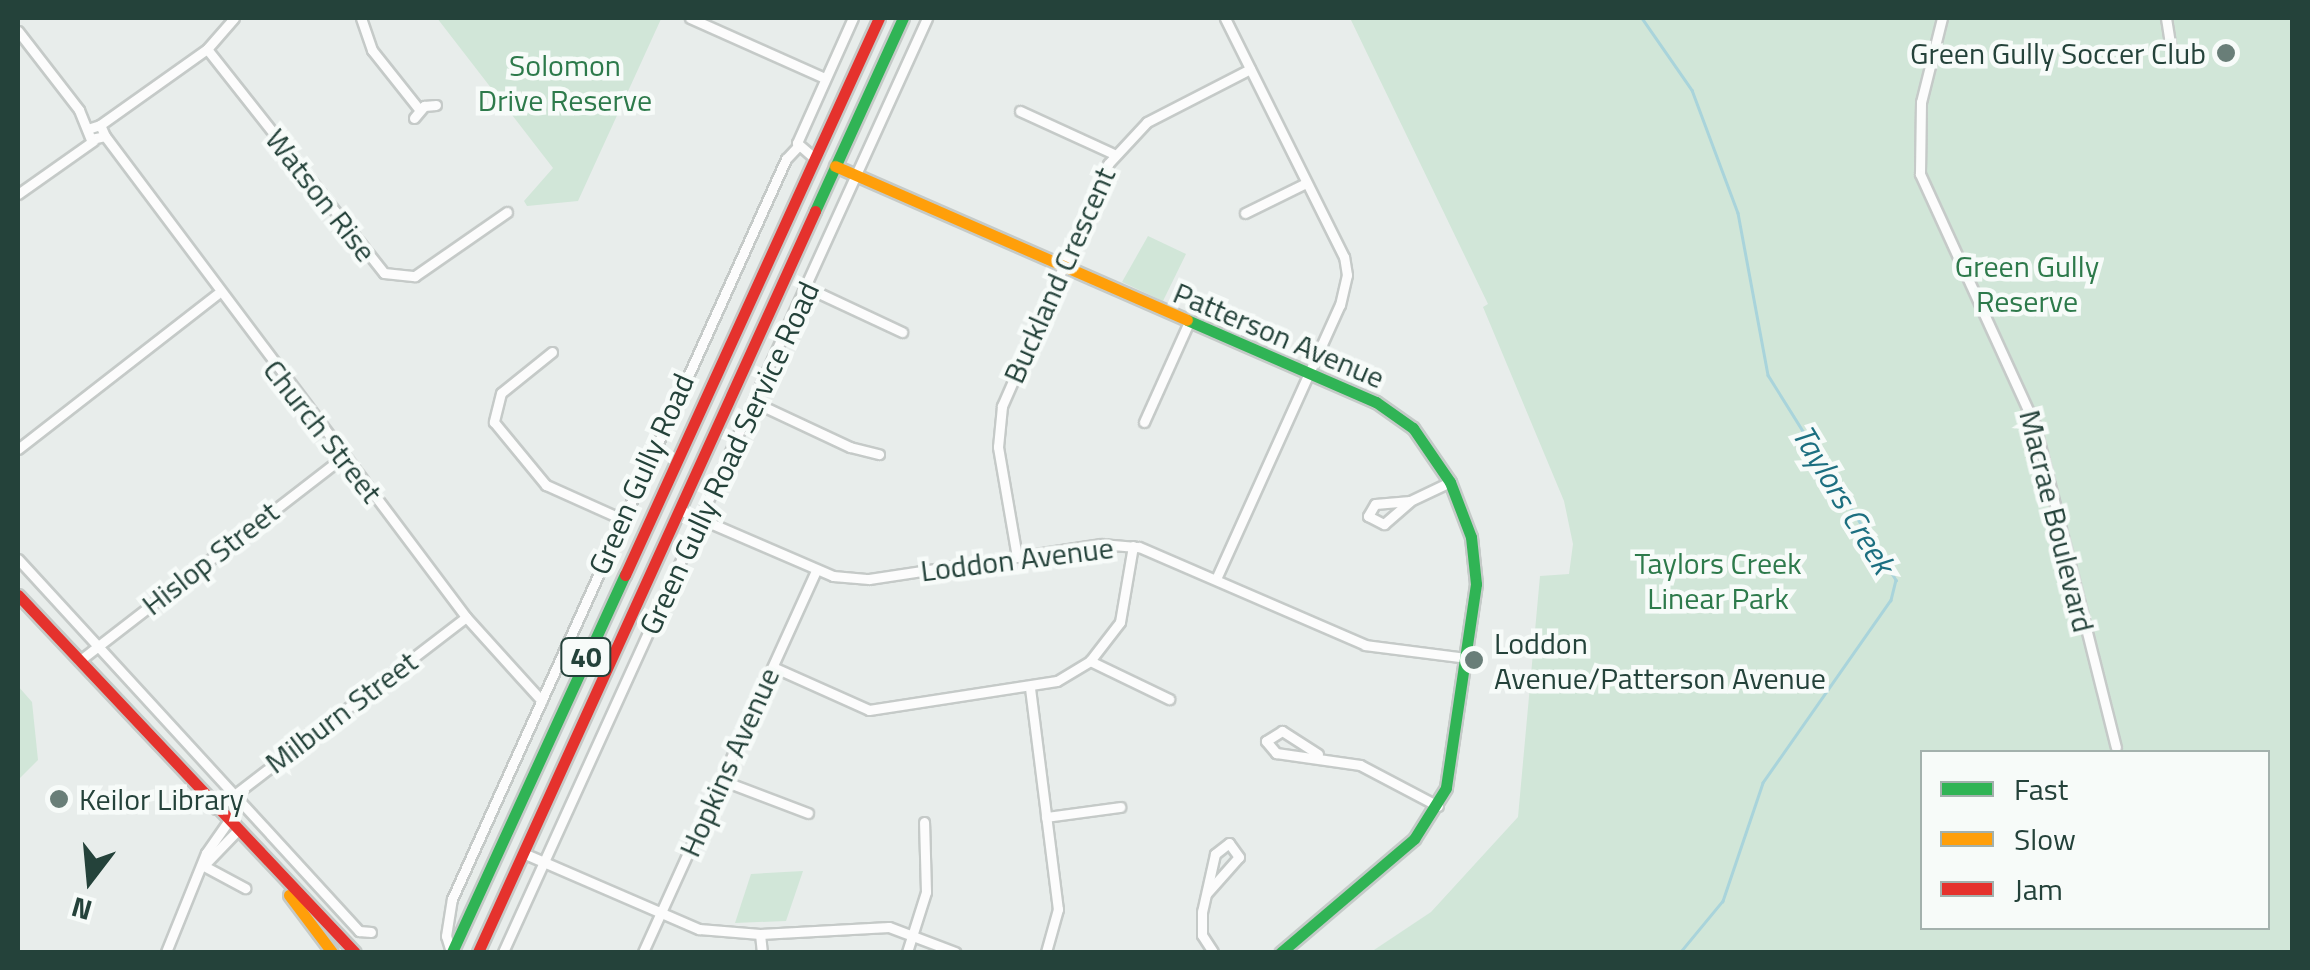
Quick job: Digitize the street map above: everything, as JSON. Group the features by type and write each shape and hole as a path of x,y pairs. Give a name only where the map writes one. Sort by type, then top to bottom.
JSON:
{"main road":[{"name":"Green Gully Road","path":"451,952 812,156 879,18"},
{"name":"Green Gully Road","path":"478,952 902,18"},
{"name":"Patterson Avenue","path":"812,156 1062,268 1310,372 1404,420 1450,482 1476,560 1454,762 1438,806 1408,845 1281,952"},
{"path":"657,500 680,510"},
{"path":"18,595 267,864 355,952"},
{"path":"267,864 332,952"},
{"path":"332,928 364,952"}],"street":[{"path":"18,194 207,49 234,18"},
{"path":"361,18 372,50 416,114 436,105"},
{"path":"451,952 447,916 624,520 798,146 852,18"},
{"name":"Green Gully Road Service Road","path":"503,952 756,403 927,18"},
{"path":"1216,579 1310,372 1347,275 1225,18"},
{"name":"Macrae Boulevard","path":"1942,18 1921,102 1920,174 2035,425 2116,747"},
{"path":"2166,18 2172,57"},
{"path":"695,19 825,78"},
{"name":"Church Street","path":"18,31 466,617 542,701"},
{"name":"Watson Rise","path":"207,49 384,273 415,276 508,212"},
{"name":"Buckland Crescent","path":"1016,557 998,447 1000,416 1114,154 1162,113 1250,69"},
{"path":"1020,110 1114,154"},
{"path":"798,146 812,156"},
{"path":"1245,213 1306,183"},
{"path":"808,288 902,332"},
{"path":"18,448 218,294"},
{"path":"1144,422 1189,322"},
{"path":"552,352 501,392 494,422 546,485 624,520"},
{"path":"756,403 850,447 880,454"},
{"name":"Hislop Street","path":"78,661 343,456"},
{"path":"1410,501 1450,482"},
{"path":"638,490 657,500"},
{"name":"Loddon Avenue","path":"680,510 815,572 868,579 1016,557 1133,546 1365,645 1467,658"},
{"path":"773,667 870,710 1030,688 1090,661 1125,610 1133,546"},
{"path":"18,559 359,931 370,932"},
{"name":"Hopkins Avenue","path":"643,952 815,572"},
{"name":"Milburn Street","path":"216,809 466,617"},
{"path":"1090,661 1170,699"},
{"path":"1030,688 1058,909 1046,952"},
{"path":"1318,754 1282,731 1266,741 1276,753 1318,754 1360,765 1438,806"},
{"path":"721,780 808,814"},
{"path":"1046,817 1120,807"},
{"path":"907,952 916,935 926,892 924,822"},
{"path":"166,952 204,866 233,827"},
{"path":"1208,894 1239,857 1229,843 1214,854 1201,929 1212,952"},
{"path":"524,853 660,915 719,933 873,926 916,935 956,952"},
{"path":"204,866 245,888"},
{"path":"760,934 762,952"}],"green space":[{"name":"Solomon Drive Reserve","path":"437,18 661,19 578,201 527,206 524,201 553,168"},
{"name":"Green Gully Reserve","path":"1350,18 2292,18 2292,952 1371,952 1431,912 1518,817 1540,576 1569,574 1573,544 1564,501 1483,307 1488,304"},
{"path":"1148,236 1186,254 1163,301 1122,282"},
{"path":"18,686 32,702 38,760 18,780"},
{"path":"803,871 786,921 735,923 751,874"}],"waterway":[{"name":"Taylors Creek","path":"1642,18 1692,90 1738,213 1768,375 1896,580 1891,600 1763,783 1723,901 1681,952"}],"traffic: fast":[{"path":"815,211 903,18"},
{"path":"1187,320 1376,402 1413,428 1450,482 1471,537 1476,584 1446,788 1414,839 1281,952"},
{"path":"452,952 625,575"}],"traffic: slow":[{"path":"835,166 1187,320"},
{"path":"289,895 332,952"}],"traffic: jam":[{"path":"625,575 879,18"},
{"path":"478,952 815,211"},
{"path":"18,595 355,952"}],"place":[{"name":"Green Gully Soccer Club","path":"2226,53"},
{"name":"Loddon Avenue/Patterson Avenue","path":"1474,660"},
{"name":"Keilor Library","path":"59,799"}],"park label":[{"name":"Taylors Creek Linear Park","path":"1718,580"}]}
